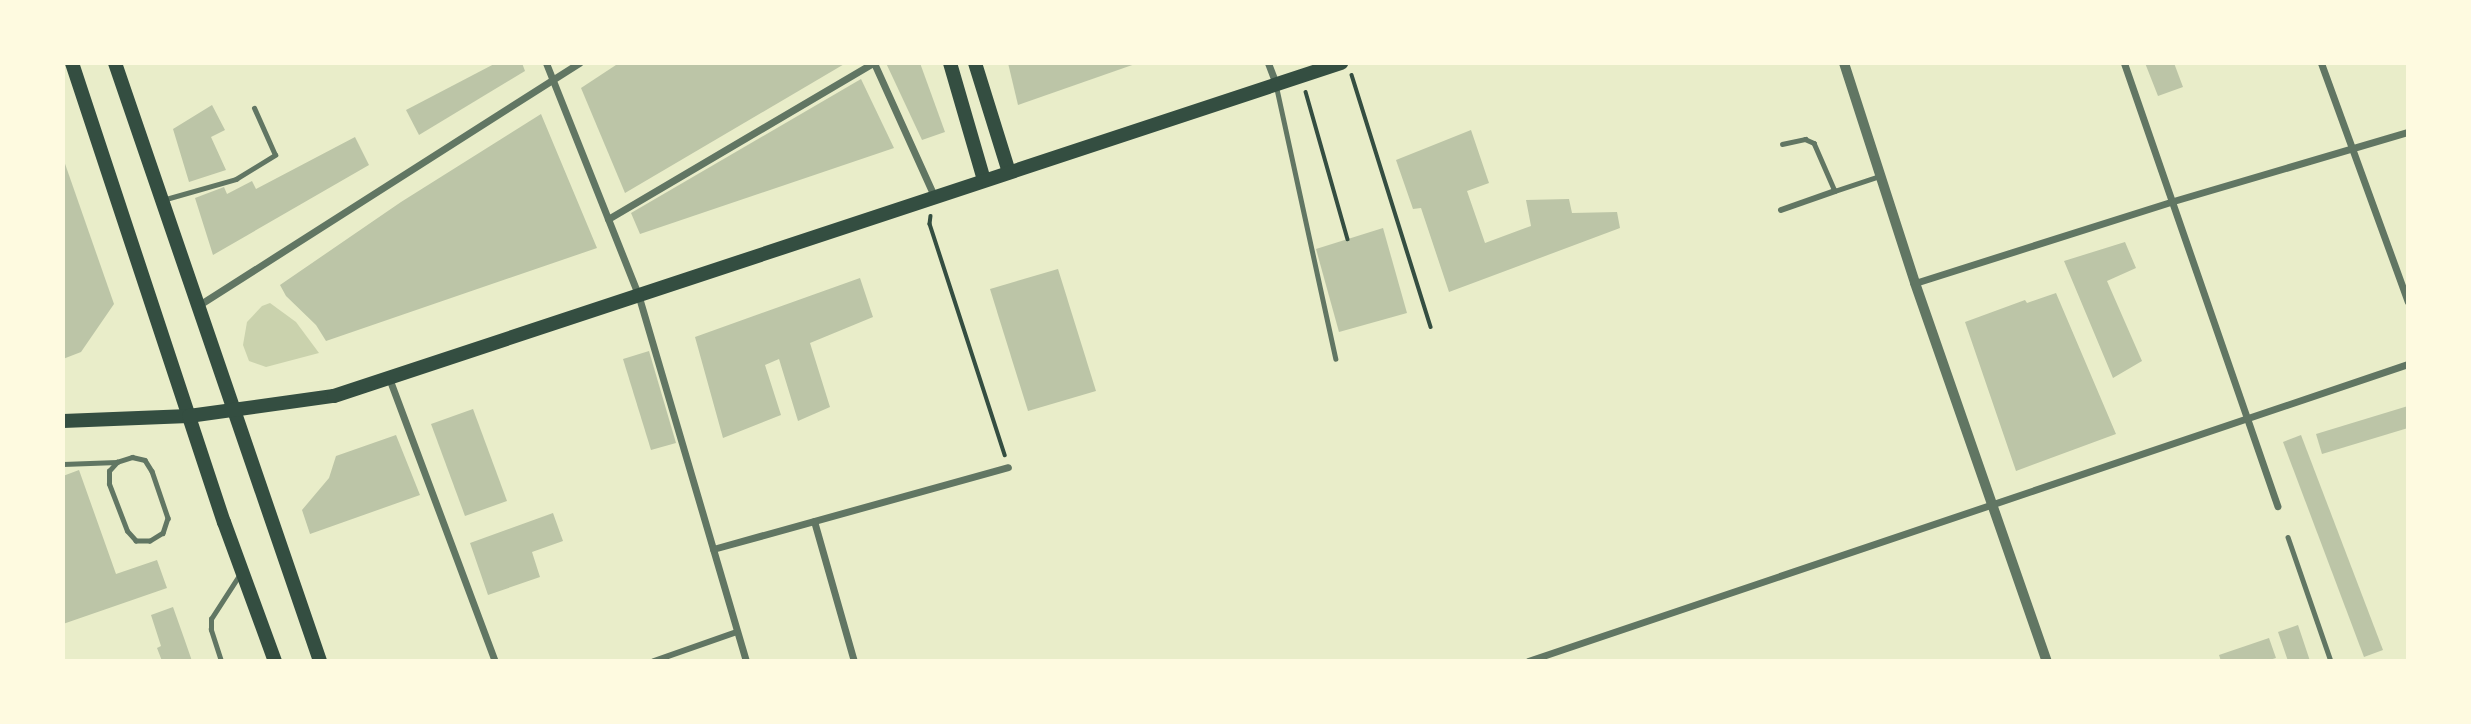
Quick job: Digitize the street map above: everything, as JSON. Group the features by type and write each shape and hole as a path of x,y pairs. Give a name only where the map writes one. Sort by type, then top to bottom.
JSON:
{"main road":[{"path":"72,63 189,416 275,661"},
{"path":"115,63 320,661"},
{"path":"950,63 984,180"},
{"path":"975,63 1009,172"},
{"path":"63,421 189,416 334,396 1341,63"}],"street":[{"path":"546,63 638,294 746,661"},
{"path":"199,305 579,63"},
{"path":"608,219 873,63 934,196"},
{"path":"1268,63 1276,85"},
{"path":"1844,63 1915,283 1995,505 2047,661"},
{"path":"2124,63 2277,506"},
{"path":"2321,63 2408,302"},
{"path":"1915,283 2170,202 2408,132"},
{"path":"1781,210 1835,191"},
{"path":"1528,661 2408,364"},
{"path":"389,378 495,661"},
{"path":"713,549 1008,467"},
{"path":"814,521 854,661"},
{"path":"654,661 737,632"}],"lane":[{"path":"1276,85 1336,359"},
{"path":"163,200 236,179 275,155 254,108"},
{"path":"1782,144 1805,139 1814,143 1835,191 1880,176"},
{"path":"63,464 117,462 132,457 145,460 152,471 168,518 163,533 150,541 136,541 127,531 109,484 109,471 117,462"},
{"path":"2288,537 2331,661"},
{"path":"221,661 211,630 211,619 242,571"}],"path":[{"path":"1348,63 1381,176 1431,327"},
{"path":"1301,76 1348,239"},
{"path":"934,196 930,225 1008,467"}],"green space":[{"path":"270,303 296,322 319,353 266,367 249,361 243,345 247,322 262,306"}],"building":[{"path":"496,63 522,63 525,71 419,135 406,110"},
{"path":"619,63 846,63 625,193 581,88"},
{"path":"886,63 920,63 945,132 922,140"},
{"path":"1008,63 1138,63 1018,105"},
{"path":"2145,63 2174,63 2183,87 2158,96"},
{"path":"861,79 894,148 640,234 631,213"},
{"path":"212,105 225,130 211,137 226,170 189,182 173,129"},
{"path":"541,114 597,248 326,341 316,325 286,296 280,285 401,202"},
{"path":"1471,130 1489,183 1467,191 1485,243 1531,226 1526,200 1569,199 1572,213 1617,212 1620,228 1449,292 1421,208 1413,209 1396,160"},
{"path":"355,137 369,165 213,255 195,198 224,187 227,194 252,181 256,189"},
{"path":"63,158 114,304 81,352 63,359"},
{"path":"1383,228 1407,313 1339,332 1316,249"},
{"path":"2125,242 2136,268 2107,281 2142,361 2113,378 2064,261"},
{"path":"1058,269 1096,391 1028,411 990,289"},
{"path":"860,278 873,317 810,343 830,407 798,421 779,359 765,365 781,415 723,438 695,337"},
{"path":"2056,293 2116,434 2016,471 1965,322 2025,300 2027,303"},
{"path":"649,351 676,443 651,450 623,359"},
{"path":"2408,406 2408,428 2322,454 2316,434"},
{"path":"473,409 507,501 465,516 431,424"},
{"path":"396,435 420,495 310,534 302,510 329,478 336,456"},
{"path":"2301,435 2383,650 2364,657 2283,442"},
{"path":"79,470 116,574 157,560 167,588 63,624 63,476"},
{"path":"553,513 563,541 532,552 540,577 488,595 470,543"},
{"path":"173,607 192,661 162,661 157,648 161,646 151,615"},
{"path":"2298,625 2310,661 2288,661 2278,632"},
{"path":"2269,638 2276,658 2266,661 2221,661 2219,655"}]}
